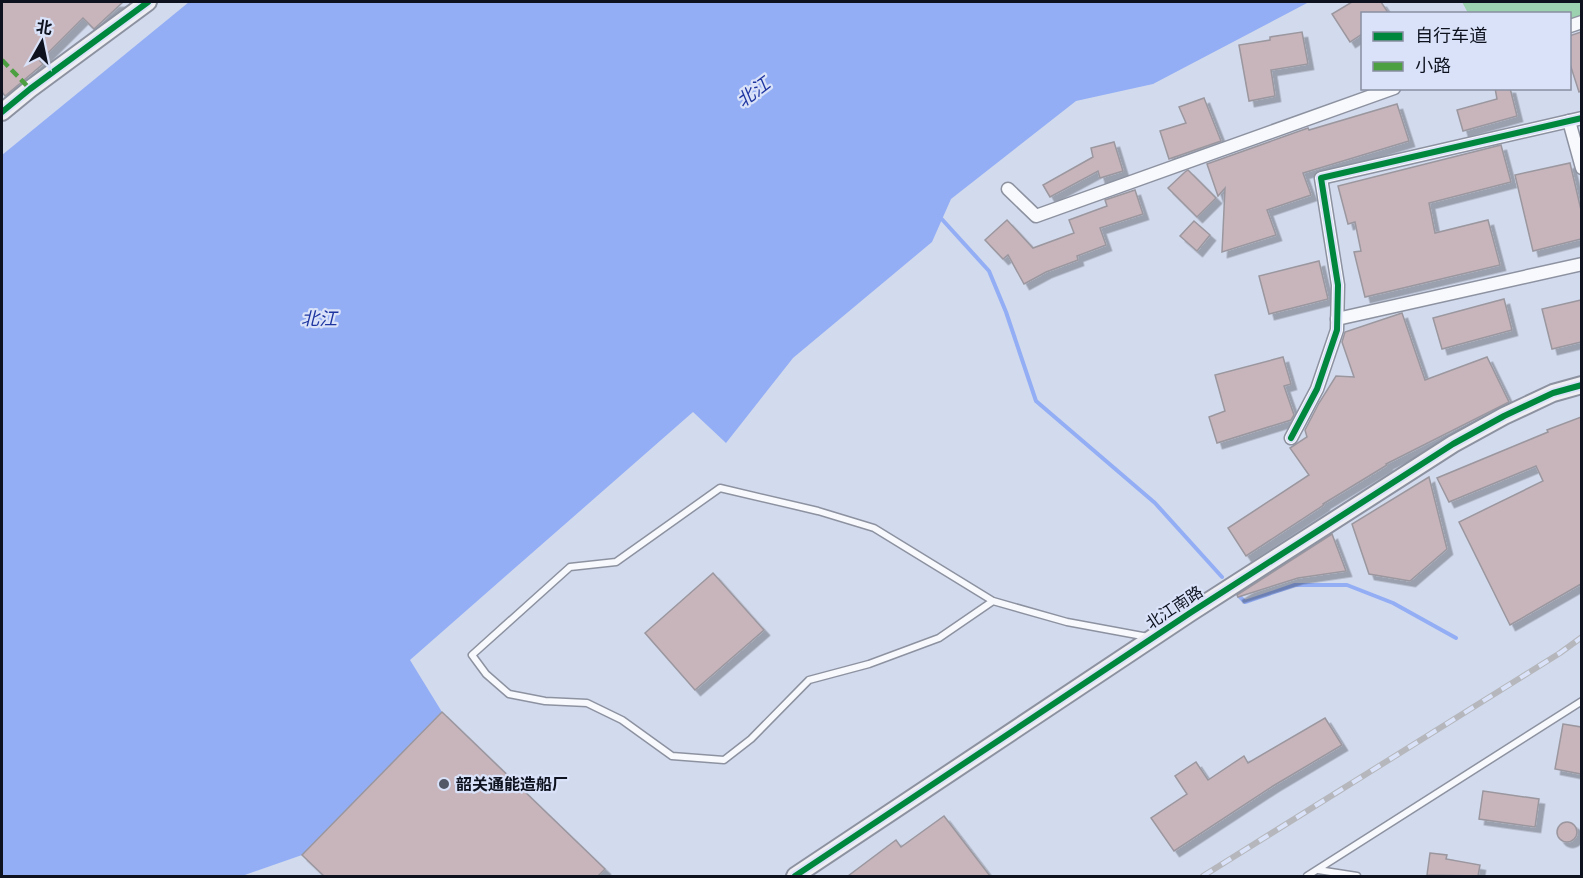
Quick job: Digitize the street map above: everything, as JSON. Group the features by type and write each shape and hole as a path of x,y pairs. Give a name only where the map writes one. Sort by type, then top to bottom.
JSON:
{"street":[{"path":"2,112 148,2"},
{"path":"1008,189 1036,216 1388,90"},
{"path":"1291,438 1317,389 1337,330 1338,285 1322,178 1575,120 1581,168"},
{"path":"1337,319 1581,264"},
{"name":"北江南路","path":"795,876 1152,638 1453,444 1553,393 1581,385"}],"lane":[{"path":"993,601 939,638 869,664 809,680 751,739 724,760 672,756 622,720 587,703 545,701 509,694 486,674 472,655 570,567 616,562 720,488 818,511 874,528 993,601 1067,622 1152,638"},
{"path":"1307,876 1581,701"},
{"path":"1317,870 1357,876"}],"green space":[{"path":"1462,2 1581,2 1581,16 1571,20 1571,12 1467,12"}],"water":[{"name":"北江","path":"189,2 1309,2 1153,84 1076,101 951,199 932,242 793,358 726,443 693,412 410,660 442,712 302,855 242,876 2,876 2,155"}],"building":[{"path":"2,2 123,2 94,29 83,18 40,61 43,64 5,96 2,92"},
{"path":"1352,2 1381,2 1388,12 1361,12 1361,35 1350,42 1332,14"},
{"path":"1302,32 1308,64 1271,70 1275,96 1249,101 1239,45"},
{"path":"1581,32 1581,91 1579,92 1571,67 1571,35"},
{"path":"1495,90 1510,90 1517,116 1463,131 1457,110 1497,99"},
{"path":"1204,98 1221,141 1169,159 1160,131 1186,123 1179,107"},
{"path":"1397,104 1409,141 1303,173 1311,195 1267,210 1276,235 1222,252 1225,188 1218,196 1207,164 1308,128 1309,130"},
{"path":"1114,142 1123,171 1100,178 1098,171 1050,197 1043,185 1093,157 1091,148"},
{"path":"1501,145 1511,182 1429,203 1435,233 1488,220 1500,265 1365,297 1354,252 1361,251 1355,222 1348,224 1338,186"},
{"path":"1570,163 1581,210 1581,239 1533,251 1515,175"},
{"path":"1188,170 1216,198 1197,217 1168,188"},
{"path":"1135,190 1143,214 1100,228 1106,245 1077,256 1078,260 1046,272 1024,284 1008,255 1003,259 985,240 1007,220 1033,248 1074,233 1069,220 1107,206 1105,200"},
{"path":"1194,221 1210,235 1197,251 1180,236"},
{"path":"1319,261 1328,299 1269,314 1259,276"},
{"path":"1504,299 1512,330 1442,349 1433,318"},
{"path":"1581,300 1581,342 1552,349 1542,309"},
{"path":"1402,313 1425,380 1487,357 1509,402 1386,464 1246,556 1228,528 1309,475 1290,448 1307,437 1305,430 1336,376 1354,377 1342,342 1345,332"},
{"path":"1283,357 1291,384 1284,386 1294,415 1291,420 1217,443 1209,417 1225,411 1215,375"},
{"path":"1581,417 1581,584 1510,625 1459,522 1543,481 1536,466 1449,502 1437,478"},
{"path":"1429,477 1447,549 1410,581 1369,574 1352,524"},
{"path":"1332,534 1346,571 1298,578 1238,597 1237,595"},
{"path":"713,573 764,630 695,690 645,633"},
{"name":"韶关通能造船厂","path":"442,712 605,869 598,876 324,876 302,855"},
{"path":"1325,718 1342,745 1273,786 1174,851 1151,818 1187,794 1175,776 1196,762 1208,780 1244,756 1248,763"},
{"path":"1563,724 1581,727 1581,774 1555,769"},
{"path":"1483,791 1539,799 1535,827 1479,819"},
{"path":"944,816 990,876 848,876 896,840 901,847"},
{"path":"1567,822 1574,825 1577,832 1574,839 1567,842 1560,839 1557,832 1560,825"},
{"path":"1430,853 1447,855 1446,859 1480,865 1478,876 1427,875"}],"waterway":[{"path":"939,216 989,271 1006,312 1036,401 1155,503 1222,577"},
{"path":"1239,596 1245,602 1295,585 1347,585 1393,603 1456,638"}],"railway":[{"path":"1203,876 1582,637"}],"marked path":[{"path":"2,60 30,89"}],"cycle path":[{"path":"2,112 148,2"},
{"path":"1291,438 1317,389 1337,330 1338,285 1321,178 1582,118"},
{"path":"795,876 1190,613 1453,444 1553,393 1582,385"}],"place":[{"name":"韶关通能造船厂","path":"444,784"}]}
